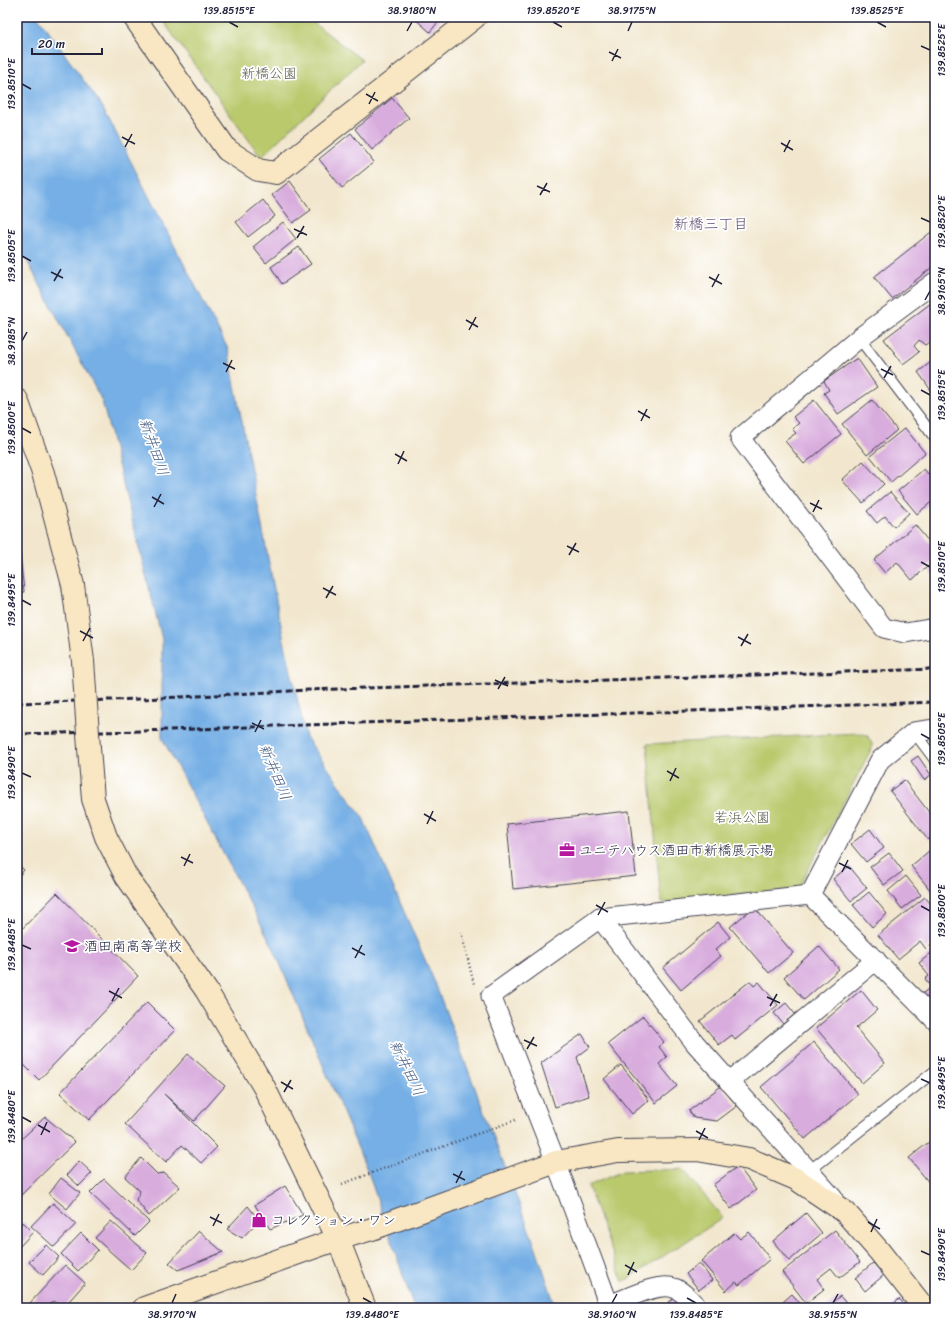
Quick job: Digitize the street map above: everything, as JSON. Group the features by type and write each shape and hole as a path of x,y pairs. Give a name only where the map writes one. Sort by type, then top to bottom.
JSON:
{"street":[{"path":"134,17 227,150 258,170 276,173 475,17"},
{"path":"935,282 859,338 740,438 884,628 906,632 935,628"},
{"path":"17,400 43,473 71,578 83,661 93,799 106,837 126,876 206,990 264,1087 338,1239 365,1308"},
{"path":"810,894 880,760 914,732 935,729"},
{"path":"698,1308 686,1296 674,1288 657,1286 610,1307 556,1162 491,996 600,918 810,894"},
{"path":"810,894 935,1020"},
{"path":"600,918 694,1043 879,1251 924,1308"},
{"path":"729,1082 876,960"},
{"path":"144,1308 338,1239 372,1229 556,1162 618,1151 697,1150 749,1159 796,1178 845,1212"}],"lane":[{"path":"859,338 935,438"},
{"path":"914,732 935,760"},
{"path":"809,1171 935,1071"}],"path":[{"path":"342,1184 522,1118"}],"green space":[{"name":"新橋公園","path":"160,17 306,17 362,60 261,157"},
{"name":"若浜公園","path":"858,733 867,735 873,746 798,889 661,903 647,744"},
{"path":"683,1169 723,1218 623,1282 588,1186 623,1171"}],"water":[{"name":"新井田川","path":"17,17 38,17 102,106 228,349 283,636 306,737 363,818 433,978 536,1248 556,1308 414,1308 368,1172 273,947 162,738 162,639 102,401 17,242"}],"building":[{"path":"413,17 442,17 430,32"},
{"path":"392,98 409,118 372,150 355,129"},
{"path":"351,133 374,162 342,188 319,159"},
{"path":"290,181 311,210 293,223 272,195"},
{"path":"263,200 275,216 248,237 236,222"},
{"path":"283,222 296,239 266,263 253,247"},
{"path":"935,229 935,265 892,299 874,277"},
{"path":"299,247 311,264 282,284 271,267"},
{"path":"931,303 935,308 935,338 925,345 919,340 914,346 919,352 903,364 884,339"},
{"path":"857,358 877,387 838,414 824,393 829,390 824,381"},
{"path":"935,359 935,396 918,372"},
{"path":"814,400 841,434 804,464 785,441 796,433 792,429 799,423 793,417"},
{"path":"872,400 897,430 867,455 842,424"},
{"path":"905,428 925,453 891,482 870,456"},
{"path":"863,461 884,484 863,503 842,480"},
{"path":"924,469 935,482 935,499 917,514 898,491"},
{"path":"890,492 909,513 894,527 885,516 877,523 867,511"},
{"path":"915,525 935,549 935,560 912,580 897,562 885,573 874,560"},
{"path":"17,546 19,546 24,592 17,593"},
{"path":"935,565 935,577 929,570"},
{"path":"918,756 931,775 924,780 911,761"},
{"path":"904,780 935,820 935,834 928,840 890,791"},
{"path":"629,811 636,876 513,889 507,824"},
{"path":"870,829 884,848 866,862 851,844"},
{"path":"935,846 935,896 911,866"},
{"path":"889,853 903,871 884,885 870,867"},
{"path":"17,863 24,870 17,878"},
{"path":"849,866 867,888 851,901 833,879"},
{"path":"906,876 921,895 902,909 888,891"},
{"path":"869,892 887,914 872,927 853,905"},
{"path":"57,893 138,976 39,1080 17,1058 17,934"},
{"path":"925,897 935,909 935,941 926,949 920,941 898,959 878,935"},
{"path":"754,907 793,953 769,973 730,927"},
{"path":"718,922 730,937 715,950 721,956 681,990 663,968"},
{"path":"819,946 839,969 804,1000 784,977"},
{"path":"935,950 935,981 930,985 925,979 929,976 919,963"},
{"path":"750,981 754,986 759,982 778,1005 735,1040 732,1035 719,1045 700,1021"},
{"path":"935,984 935,1017 919,996"},
{"path":"861,990 877,1010 856,1028 885,1063 862,1083 816,1028"},
{"path":"147,1002 175,1030 89,1120 60,1093"},
{"path":"786,1003 795,1014 783,1024 774,1013"},
{"path":"643,1016 664,1042 659,1047 667,1057 659,1064 677,1086 656,1103 608,1044"},
{"path":"582,1034 590,1047 577,1057 589,1096 555,1107 541,1063"},
{"path":"814,1042 858,1094 805,1139 761,1087"},
{"path":"188,1054 225,1086 194,1121 164,1094 217,1147 201,1163 182,1145 166,1162 125,1124"},
{"path":"621,1065 649,1100 632,1114 604,1079"},
{"path":"721,1086 737,1106 717,1121 694,1118 689,1111"},
{"path":"45,1117 75,1142 17,1199 17,1143"},
{"path":"935,1137 935,1190 909,1158"},
{"path":"141,1158 157,1174 164,1173 180,1187 149,1216 136,1200 140,1191 125,1177"},
{"path":"79,1161 92,1173 79,1186 67,1175"},
{"path":"738,1166 756,1190 731,1209 713,1185"},
{"path":"61,1178 80,1193 67,1209 49,1194"},
{"path":"104,1179 149,1222 135,1236 90,1193"},
{"path":"285,1186 303,1215 270,1229 255,1205"},
{"path":"53,1203 76,1224 54,1247 31,1226"},
{"path":"248,1206 259,1220 242,1238 227,1229"},
{"path":"806,1213 822,1233 789,1261 773,1241"},
{"path":"111,1221 147,1253 131,1270 95,1238"},
{"path":"23,1222 33,1232 20,1246 17,1243 17,1228"},
{"path":"835,1230 860,1262 839,1278 831,1268 817,1279 824,1289 806,1303 782,1272"},
{"path":"199,1231 223,1252 178,1270 169,1263"},
{"path":"749,1232 770,1259 739,1285 736,1282 726,1291 701,1261 734,1233 740,1239"},
{"path":"81,1233 98,1250 78,1271 61,1254"},
{"path":"46,1245 59,1257 43,1275 29,1262"},
{"path":"699,1263 712,1280 699,1290 686,1274"},
{"path":"873,1263 884,1275 865,1291 855,1278"},
{"path":"65,1265 85,1283 63,1308 54,1301 45,1308 32,1308 30,1303"},
{"path":"792,1294 804,1308 776,1308"},
{"path":"840,1296 850,1308 826,1308"},
{"path":"674,1298 684,1308 662,1308"},
{"path":"899,1299 908,1308 889,1308"}],"railway":[{"path":"17,703 142,699 308,690 935,669"},
{"path":"17,734 141,731 935,702"}],"place":[{"name":"ユニテハウス酒田市新橋展示場","path":"567,850"},
{"name":"酒田南高等学校","path":"72,946"},
{"name":"コレクション・ワン","path":"259,1220"}],"district":[{"name":"新橋三丁目","path":"711,224"}]}
